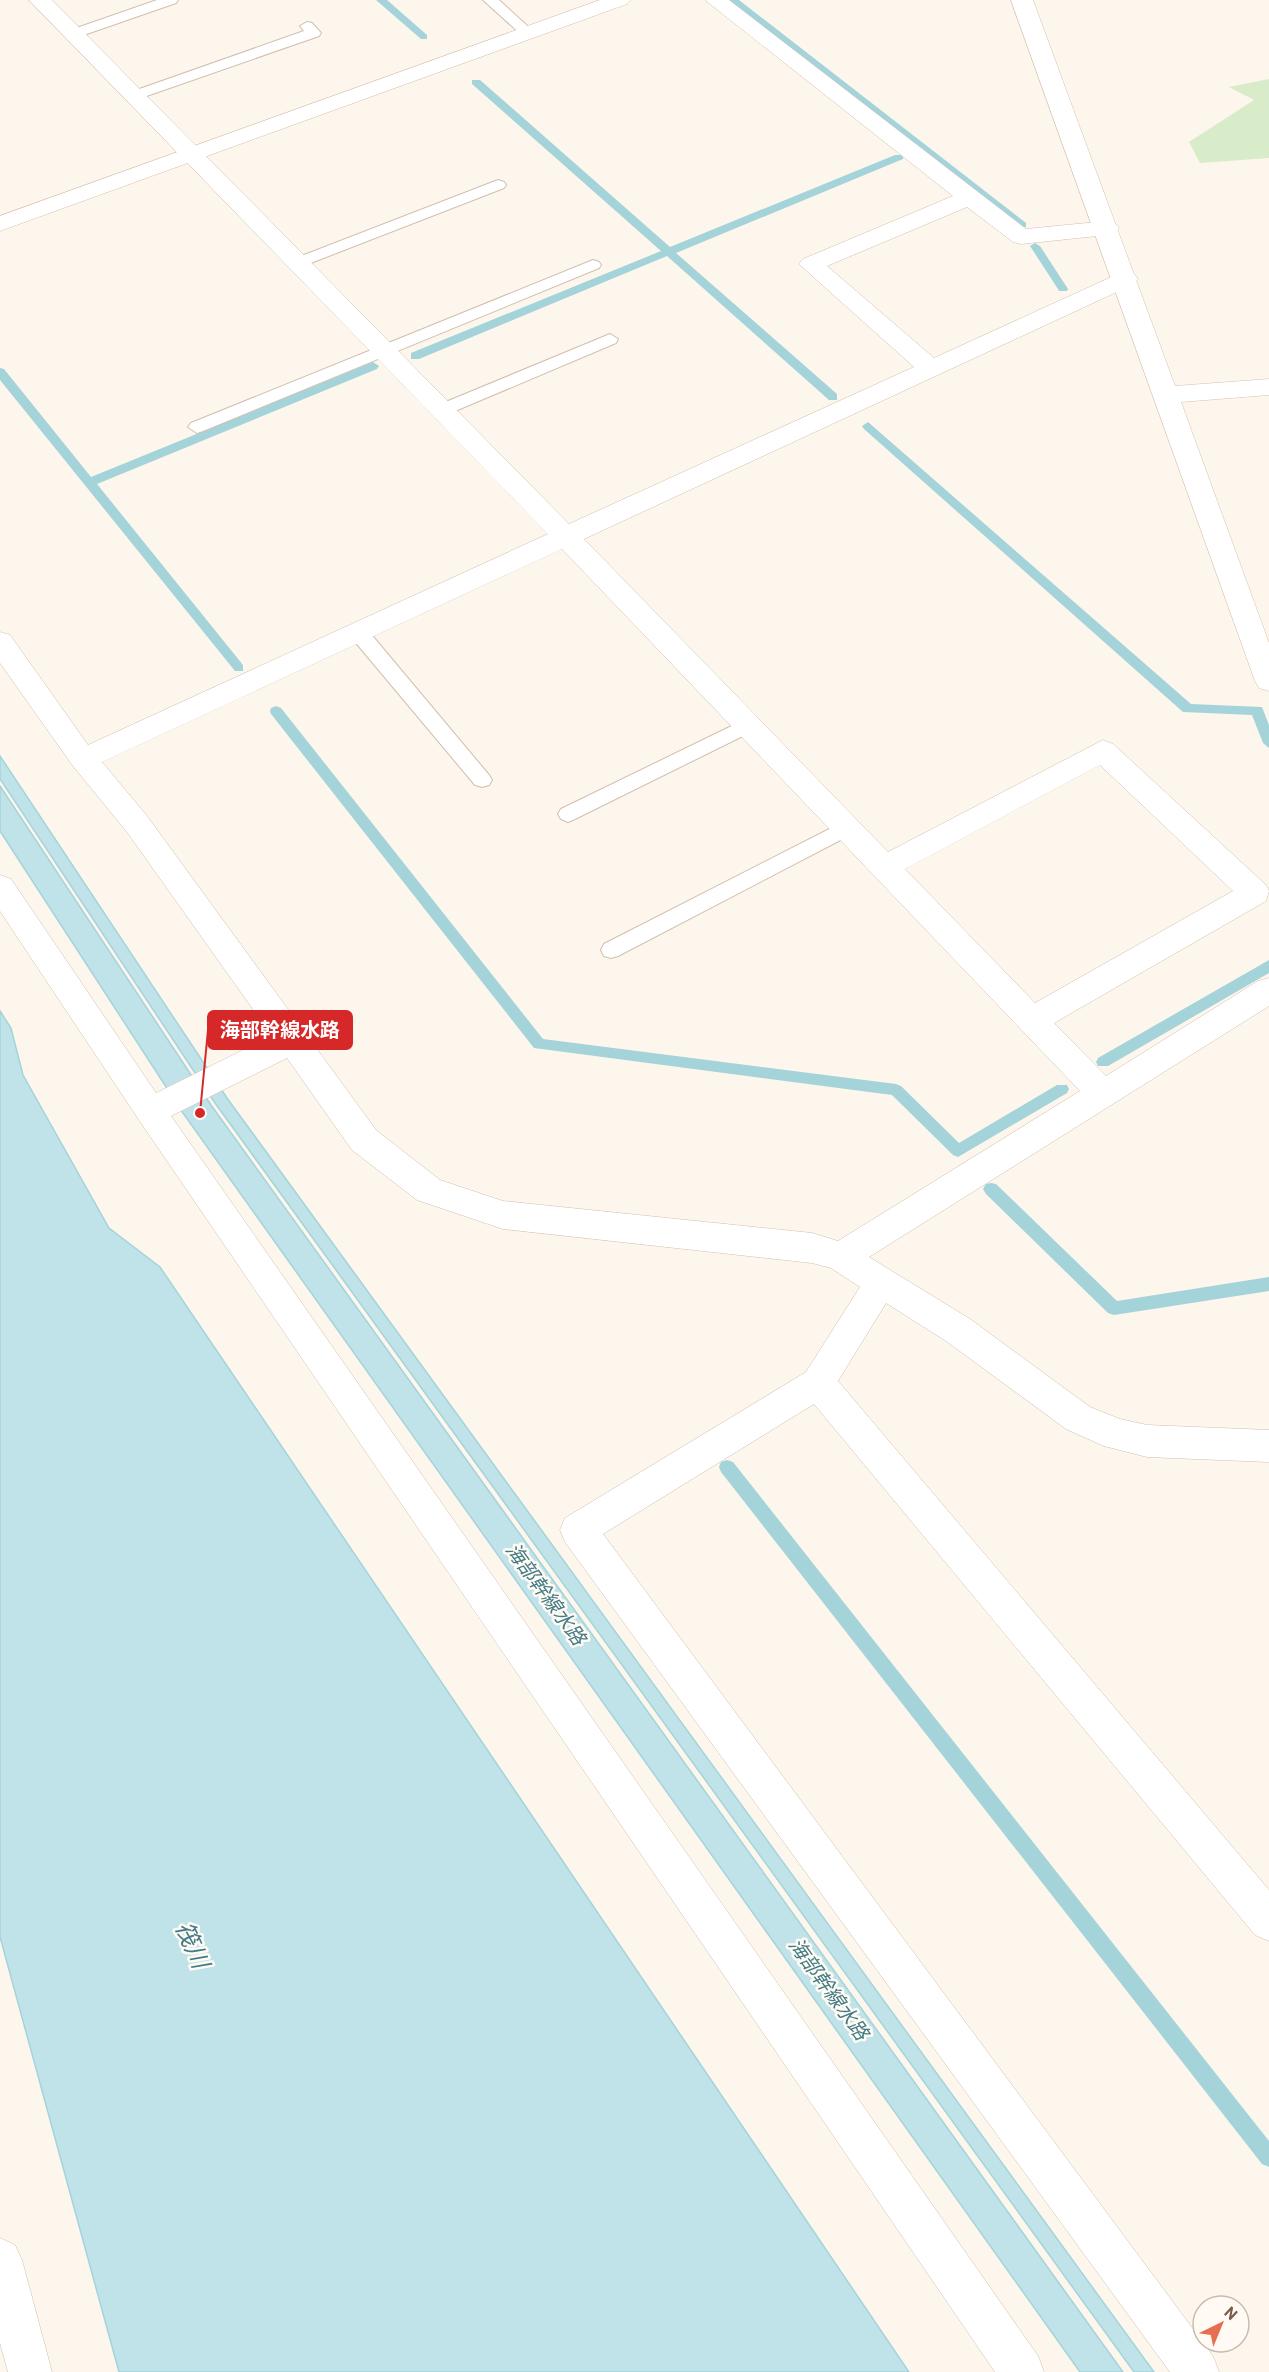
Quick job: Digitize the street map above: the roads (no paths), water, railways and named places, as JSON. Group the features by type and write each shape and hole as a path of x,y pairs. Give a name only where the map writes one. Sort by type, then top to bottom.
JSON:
{"street":[{"path":"40,0 566,537 1102,1093"},
{"path":"0,224 620,0"},
{"path":"716,0 1021,237 1107,228"},
{"path":"1022,0 1126,279 1165,395 1269,681"},
{"path":"932,369 811,264 969,197"},
{"path":"83,759 1126,279"},
{"path":"1165,395 1269,387"},
{"path":"0,642 83,759 137,824 364,1140 429,1190 503,1215 812,1248 841,1257 880,1284 958,1330 1078,1418 1118,1435 1147,1441 1269,1446"},
{"path":"884,867 1103,751 1255,893 1032,1020"},
{"path":"0,887 158,1108 1022,2372"},
{"path":"841,1257 1269,990"},
{"path":"158,1108 293,1040"},
{"path":"880,1284 818,1383 578,1530 1197,2372"},
{"path":"818,1383 1269,1921"},
{"path":"0,2260 30,2372"}],"lane":[{"path":"73,33 171,0"},
{"path":"489,0 528,33"},
{"path":"133,96 314,33 307,27"},
{"path":"297,263 498,185"},
{"path":"197,427 593,264"},
{"path":"442,410 610,339"},
{"path":"358,632 482,780"},
{"path":"568,814 748,725"},
{"path":"611,951 847,828"}],"water":[{"path":"0,756 227,1098 1154,2372 1134,2372 215,1103 0,779"},
{"path":"0,786 211,1105 1123,2372 1080,2372 183,1113 0,831"},
{"name":"筏川","path":"0,1011 11,1028 23,1075 109,1228 160,1267 909,2372 119,2372 0,1937"}],"waterway":[{"path":"381,0 424,37"},
{"path":"733,0 1022,225"},
{"path":"476,82 668,252"},
{"path":"668,252 899,157"},
{"path":"1035,246 1063,289"},
{"path":"415,356 668,252"},
{"path":"668,252 833,397"},
{"path":"91,482 373,366"},
{"path":"0,372 239,668"},
{"path":"868,426 1188,709 1257,710 1269,743"},
{"path":"276,711 539,1044 896,1090 958,1151 1062,1089"},
{"path":"1103,1062 1269,966"},
{"path":"991,1189 1114,1308 1269,1284"},
{"path":"727,1467 1269,2157"}],"place":[{"name":"海部幹線水路","path":"200,1113"}]}
